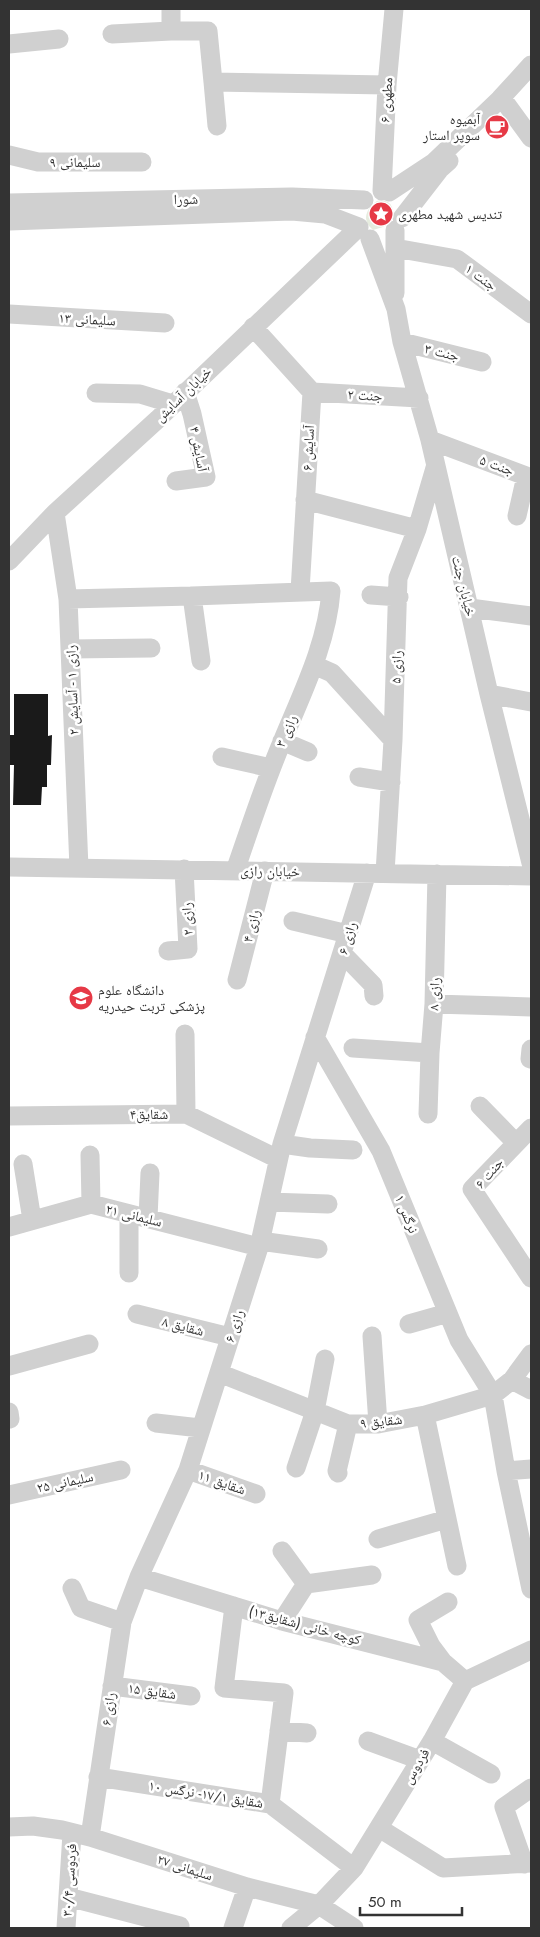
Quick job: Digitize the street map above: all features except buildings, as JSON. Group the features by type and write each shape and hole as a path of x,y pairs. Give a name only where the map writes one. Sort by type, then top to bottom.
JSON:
{"street":[{"path":"170,9 171,31"},
{"name":"مطهری ۶","path":"385,192 387,85 394,9"},
{"path":"112,34 208,31 217,126"},
{"path":"9,44 60,39"},
{"path":"385,192 433,163 500,99 531,64"},
{"path":"397,232 401,203 396,196 385,192 374,192 364,200 357,211 356,219 365,233 380,239 397,232 440,169 507,105 531,78"},
{"path":"213,82 387,85"},
{"path":"507,105 531,138"},
{"name":"سلیمانی ۹","path":"9,155 38,162 142,162"},
{"name":"شورا","path":"9,203 292,197 364,200"},
{"name":"شورا","path":"9,221 292,211 325,214 365,233"},
{"name":"خیابان جنت","path":"397,232 396,309 402,342 430,440 489,694 531,863"},
{"name":"جنت ۱","path":"397,232 457,259 531,314"},
{"name":"خیابان جنت","path":"365,233 396,309"},
{"name":"خیابان آسایش","path":"9,561 55,513 253,327 365,233"},
{"name":"سلیمانی ۱۳","path":"9,314 165,323"},
{"path":"253,327 312,392"},
{"name":"جنت ۳","path":"402,342 482,362"},
{"name":"جنت ۲","path":"312,392 419,398"},
{"name":"آسایش ۶","path":"300,591 312,392"},
{"path":"96,393 140,394 179,398"},
{"name":"آسایش ۴","path":"176,481 206,477 192,414 179,398"},
{"name":"جنت ۵","path":"430,440 526,476 517,516"},
{"name":"رازی ۵","path":"376,873 391,782 399,597 398,578 435,466"},
{"path":"305,500 416,528"},
{"name":"رازی ۱ - آسایش ۲","path":"55,513 68,599 79,868"},
{"path":"68,599 300,591"},
{"name":"رازی ۳","path":"235,870 271,768 314,665 330,604 331,591 300,591"},
{"path":"371,595 399,597"},
{"path":"192,596 202,662"},
{"path":"470,608 531,616"},
{"path":"70,649 151,648"},
{"path":"314,665 332,673 393,740"},
{"path":"489,694 531,702"},
{"path":"282,741 308,752"},
{"path":"222,757 271,768"},
{"path":"359,776 391,782"},
{"name":"خیابان رازی","path":"9,866 531,876"},
{"name":"رازی ۲","path":"168,950 188,949 184,870"},
{"name":"رازی ۴","path":"237,980 265,871"},
{"name":"رازی ۶","path":"81,1835 98,1777 122,1622 139,1577 188,1470 260,1244 280,1151 315,1037 348,934 376,873"},
{"name":"رازی ۸","path":"428,1114 434,1004 437,874"},
{"path":"292,921 348,934"},
{"path":"342,953 373,985 374,996"},
{"path":"434,1004 531,1007"},
{"path":"185,1034 186,1114"},
{"name":"نرگس ۱","path":"315,1037 381,1151 459,1340 493,1394"},
{"path":"353,1048 430,1053"},
{"path":"480,1106 516,1143"},
{"name":"شقایق۴","path":"9,1116 186,1114 280,1151 310,1148 353,1150"},
{"name":"جنت ۶","path":"531,1128 472,1189 531,1278"},
{"path":"90,1155 91,1204"},
{"path":"23,1164 32,1220"},
{"path":"129,1273 139,1216 150,1173"},
{"path":"269,1202 328,1204"},
{"name":"سلیمانی ۲۱","path":"9,1227 91,1204 260,1244 318,1249"},
{"path":"410,1324 448,1313"},
{"name":"شقایق ۸","path":"137,1314 230,1338"},
{"path":"372,1336 378,1424"},
{"path":"9,1366 89,1344"},
{"name":"شقایق ۹","path":"219,1373 348,1424 378,1424 425,1415 493,1394 512,1380 531,1354"},
{"path":"296,1468 315,1411 324,1359"},
{"path":"512,1380 531,1390"},
{"path":"493,1394 506,1471 531,1586"},
{"path":"425,1415 457,1566"},
{"path":"156,1423 200,1428"},
{"path":"338,1473 348,1424"},
{"path":"506,1471 531,1469"},
{"name":"سلیمانی ۲۵","path":"9,1495 121,1470"},
{"name":"شقایق ۱۱","path":"188,1470 256,1494"},
{"path":"378,1539 447,1519"},
{"path":"282,1551 306,1584"},
{"path":"282,1621 306,1584 372,1575"},
{"name":"کوچه خانی (شقایق۱۳)","path":"139,1577 282,1621 443,1662 465,1682"},
{"path":"72,1588 81,1608 122,1622"},
{"path":"443,1662 431,1646 418,1620 448,1602"},
{"path":"234,1606 224,1688 284,1693 270,1804"},
{"path":"465,1682 531,1650"},
{"name":"فردوس","path":"291,1928 319,1906 354,1868 432,1741 465,1682"},
{"name":"شقایق ۱۵","path":"112,1686 191,1696"},
{"path":"279,1730 307,1733"},
{"path":"368,1741 420,1760"},
{"path":"432,1741 491,1774"},
{"name":"شقایق ۱۷/۱- نرگس ۱۰","path":"98,1777 270,1804 354,1868"},
{"path":"379,1828 443,1868 528,1864 504,1806 531,1788"},
{"name":"سلیمانی ۲۷","path":"9,1827 33,1826 81,1835 247,1887 319,1906 354,1928"},
{"name":"فردوسی ۳۰/۴","path":"66,1928 68,1897 81,1835"},
{"path":"233,1928 247,1887"},
{"path":"68,1897 180,1926"}],"shaded area":[{"path":"377,201 387,202 391,206 393,216 383,227 373,230 367,222 366,215"}],"place":[{"name":"آبمیوه سوپر استار","path":"497,127"},
{"name":"تندیس شهید مطهری","path":"381,214"},
{"name":"دانشگاه علوم پزشکی تربت حیدریه","path":"81,998"}]}
